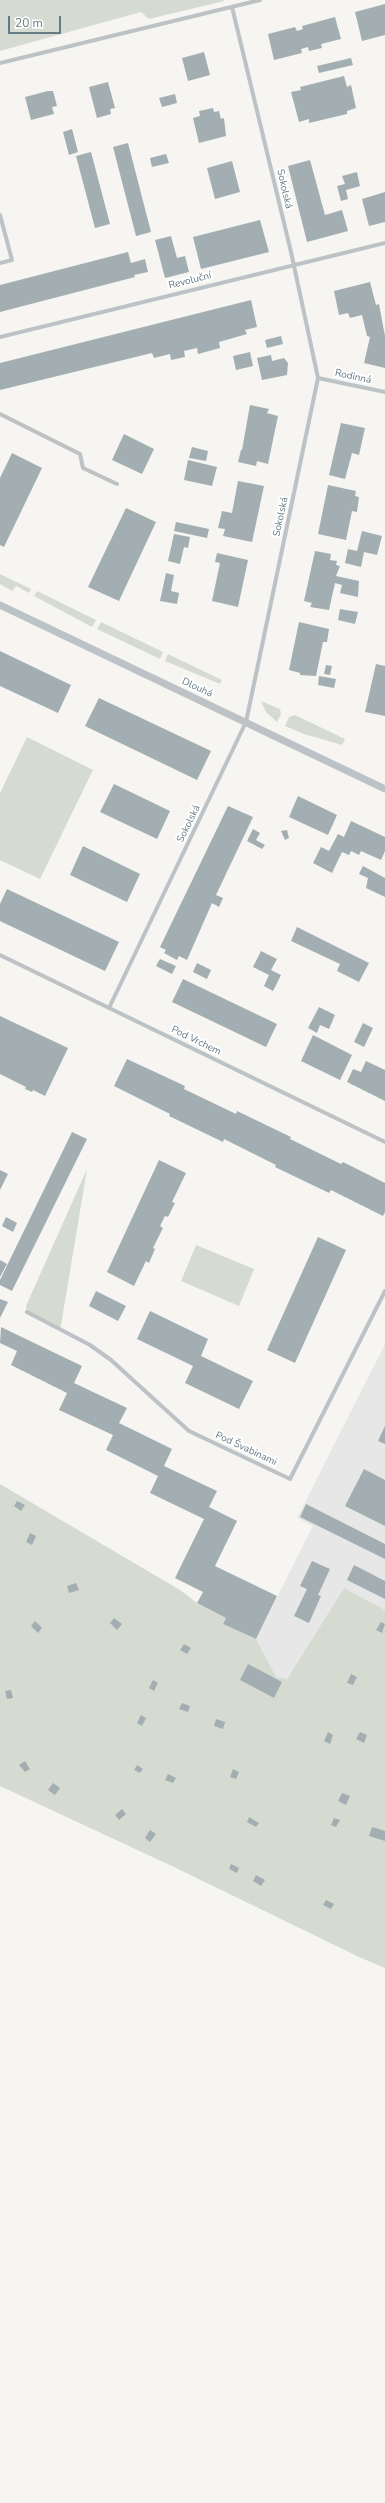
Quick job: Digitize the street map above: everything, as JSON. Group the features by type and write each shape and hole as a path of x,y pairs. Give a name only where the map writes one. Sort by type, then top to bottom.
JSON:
{"street":[{"path":"0,63 260,0"},
{"name":"Sokolská","path":"109,1008 246,722 318,378 294,264 232,7"},
{"path":"0,215 12,260 0,263"},
{"name":"Revoluční","path":"0,337 385,243"},
{"name":"Rodinná","path":"318,378 385,392"},
{"path":"0,414 80,454 83,468 117,484"},
{"name":"Dlouhá","path":"0,605 385,789"},
{"name":"Pod Vrchem","path":"0,955 385,1142"},
{"name":"Pod Švabinami","path":"27,1312 90,1345 111,1360 189,1431 290,1479 385,1291"}],"shaded area":[{"path":"0,0 224,1 149,19 141,12 0,51"},
{"path":"0,574 31,589 29,593 16,586 12,591 0,584"},
{"path":"37,591 96,620 92,627 34,596"},
{"path":"101,622 163,652 160,659 97,629"},
{"path":"168,654 222,680 220,684 165,661"},
{"path":"261,701 280,709 281,714 277,722 266,712"},
{"path":"295,715 345,739 342,745 304,734 285,726 289,717"},
{"path":"27,737 93,770 40,879 0,860 0,793"},
{"path":"87,1169 60,1331 27,1312 26,1306"},
{"path":"196,1245 254,1269 239,1306 181,1281"},
{"path":"385,1344 385,1610 344,1588 287,1679 275,1677 256,1639 313,1526 297,1518"},
{"path":"0,1484 180,1590 197,1603 226,1618 223,1624 256,1639 276,1677 287,1679 344,1588 385,1610 385,1968 0,1786"}],"building":[{"path":"385,4 385,35 362,41 355,12"},
{"path":"335,17 341,39 321,44 322,48 309,51 308,47 301,49 302,53 274,60 268,34 295,27 297,31 303,29 302,26"},
{"path":"204,52 210,75 188,81 182,58"},
{"path":"351,58 353,65 319,73 317,66"},
{"path":"344,76 347,87 351,85 356,108 347,111 347,114 309,123 309,119 299,122 291,92 301,90 300,87"},
{"path":"108,82 115,108 110,109 111,114 97,118 89,87"},
{"path":"53,91 57,106 52,107 54,114 31,120 25,97"},
{"path":"175,94 177,103 162,107 159,98"},
{"path":"213,108 214,112 219,111 221,119 224,118 226,136 199,143 193,118 200,116 199,111"},
{"path":"72,129 78,152 69,155 63,132"},
{"path":"128,143 151,232 136,236 113,147"},
{"path":"91,152 110,224 95,228 76,156"},
{"path":"166,154 169,163 152,167 150,158"},
{"path":"310,160 325,215 342,210 348,231 307,242 288,166"},
{"path":"232,161 240,192 215,199 207,168"},
{"path":"357,172 360,186 346,190 348,199 341,201 337,186 345,184 342,176"},
{"path":"385,192 385,222 369,226 362,199"},
{"path":"260,220 269,252 201,269 193,237"},
{"path":"171,236 177,258 185,256 189,272 165,278 155,240"},
{"path":"128,252 131,263 145,259 148,272 134,275 135,277 0,312 0,285"},
{"path":"370,282 376,305 379,304 385,336 385,368 364,363 370,337 367,336 362,315 350,318 348,313 339,315 334,291"},
{"path":"251,300 257,327 245,330 247,334 219,342 220,348 198,354 197,348 184,351 185,357 171,360 170,354 154,358 152,353 0,390 0,363"},
{"path":"281,336 283,344 267,348 265,340"},
{"path":"250,352 253,366 236,370 233,356"},
{"path":"271,355 272,361 284,358 288,363 287,375 262,380 257,358"},
{"path":"250,405 269,409 267,413 278,416 268,464 257,461 256,466 238,462 242,450"},
{"path":"341,423 365,428 359,455 352,453 345,479 329,475"},
{"path":"124,434 154,449 142,474 112,460"},
{"path":"192,447 208,451 206,461 189,458"},
{"path":"12,453 42,468 4,547 0,545 0,478"},
{"path":"188,460 217,467 212,486 184,480"},
{"path":"238,481 264,486 252,542 223,536 225,529 218,528 222,511 232,513"},
{"path":"328,485 356,491 355,496 359,497 357,512 352,511 346,540 318,534"},
{"path":"126,508 156,522 119,601 88,587"},
{"path":"176,522 209,529 207,538 174,531"},
{"path":"362,531 382,536 377,555 364,552 361,567 345,563 348,549 357,551"},
{"path":"174,534 190,537 188,548 184,547 180,564 168,561"},
{"path":"315,551 331,554 330,560 337,561 336,565 340,566 336,576 359,581 358,597 340,593 342,585 335,583 329,610 310,607 312,603 304,601"},
{"path":"217,553 248,560 238,607 212,601 220,563 215,562"},
{"path":"166,573 174,575 171,591 179,593 177,604 160,601"},
{"path":"340,609 358,612 355,624 338,620"},
{"path":"299,622 329,629 327,642 323,642 316,676 300,675 300,673 289,670"},
{"path":"0,651 71,685 58,713 0,686"},
{"path":"376,664 385,666 385,716 365,712"},
{"path":"326,665 332,666 330,675 324,674"},
{"path":"319,676 336,679 334,688 318,685"},
{"path":"99,698 211,751 197,780 85,726"},
{"path":"114,784 170,811 157,839 100,812"},
{"path":"298,796 337,815 328,835 289,817"},
{"path":"228,806 253,817 216,895 223,898 219,907 212,903 187,960 179,956 177,960 164,953 166,950 160,947"},
{"path":"351,821 385,837 385,851 381,860 361,851 359,855 351,851 349,855 342,852 332,873 313,863 321,847 329,851 338,834 344,837"},
{"path":"253,829 260,833 256,840 265,845 262,849 247,841"},
{"path":"287,830 289,838 285,840 281,831"},
{"path":"83,846 140,874 127,902 70,875"},
{"path":"363,866 385,878 385,897 366,888 368,878 359,874"},
{"path":"7,889 119,942 105,971 0,921 0,904"},
{"path":"297,927 369,963 359,982 337,971 340,964 291,941"},
{"path":"261,951 277,959 271,970 281,975 273,991 264,986 269,975 253,967"},
{"path":"160,959 176,966 172,974 156,966"},
{"path":"197,963 211,970 207,979 193,972"},
{"path":"183,979 277,1024 266,1047 172,1002"},
{"path":"319,1007 335,1015 329,1029 320,1025 317,1033 308,1028"},
{"path":"0,1016 68,1048 45,1096 33,1090 32,1092 25,1089 26,1087 0,1074"},
{"path":"363,1023 373,1028 364,1047 354,1042"},
{"path":"313,1035 352,1055 340,1080 301,1061"},
{"path":"127,1059 185,1086 184,1089 236,1114 237,1111 291,1137 290,1139 341,1164 343,1162 385,1183 385,1212 383,1216 331,1190 329,1193 275,1167 276,1165 224,1139 223,1142 169,1116 170,1114 114,1086"},
{"path":"366,1061 385,1070 385,1101 347,1082 353,1069 361,1072"},
{"path":"72,1132 87,1139 12,1291 0,1285 0,1280"},
{"path":"159,1160 186,1173 172,1202 175,1203 168,1217 165,1216 160,1226 163,1228 153,1248 155,1249 149,1263 146,1261 134,1286 107,1272"},
{"path":"0,1170 8,1174 0,1190"},
{"path":"6,1217 17,1223 13,1232 2,1226"},
{"path":"318,1237 346,1250 295,1363 267,1350"},
{"path":"0,1260 7,1264 0,1277"},
{"path":"96,1291 126,1306 118,1321 89,1306"},
{"path":"0,1299 8,1302 0,1318"},
{"path":"150,1311 208,1339 201,1356 253,1381 239,1409 185,1383 193,1366 137,1339"},
{"path":"1,1327 82,1366 74,1383 127,1408 119,1423 172,1449 164,1466 217,1491 209,1507 237,1521 215,1566 277,1596 256,1639 223,1624 226,1618 197,1603 203,1592 175,1578 204,1519 150,1493 158,1476 106,1450 113,1435 59,1410 67,1393 11,1365 17,1351 0,1343"},
{"path":"385,1426 385,1444 378,1441"},
{"path":"364,1469 385,1480 385,1526 345,1506"},
{"path":"17,1501 25,1505 21,1511 14,1506"},
{"path":"306,1504 385,1544 385,1559 300,1517"},
{"path":"30,1533 36,1536 32,1545 26,1542"},
{"path":"312,1561 330,1569 318,1595 321,1596 309,1623 294,1616 307,1589 300,1586"},
{"path":"354,1565 385,1581 385,1599 347,1580"},
{"path":"76,1583 79,1590 69,1593 67,1586"},
{"path":"114,1618 122,1624 117,1630 110,1623"},
{"path":"35,1621 42,1628 38,1633 31,1626"},
{"path":"381,1622 385,1624 382,1633 376,1630"},
{"path":"184,1644 191,1648 187,1654 180,1650"},
{"path":"248,1664 282,1682 274,1698 240,1680"},
{"path":"351,1674 357,1677 353,1685 347,1683"},
{"path":"153,1680 158,1683 154,1691 149,1688"},
{"path":"11,1690 13,1698 7,1699 5,1691"},
{"path":"182,1703 190,1706 188,1712 179,1709"},
{"path":"141,1715 146,1718 142,1726 137,1723"},
{"path":"216,1719 225,1722 223,1729 214,1726"},
{"path":"328,1732 333,1735 330,1744 324,1741"},
{"path":"360,1732 367,1735 364,1743 356,1739"},
{"path":"25,1761 30,1769 25,1772 19,1765"},
{"path":"137,1765 143,1769 140,1773 134,1770"},
{"path":"233,1769 239,1772 236,1779 230,1777"},
{"path":"168,1774 176,1778 173,1783 165,1780"},
{"path":"53,1783 60,1788 55,1795 48,1790"},
{"path":"342,1793 350,1796 346,1805 338,1801"},
{"path":"122,1809 126,1814 119,1820 115,1815"},
{"path":"249,1817 259,1823 256,1827 247,1822"},
{"path":"334,1818 340,1820 336,1827 331,1825"},
{"path":"372,1827 385,1831 385,1841 369,1836"},
{"path":"150,1830 156,1834 150,1842 145,1838"},
{"path":"231,1864 239,1868 237,1873 229,1869"},
{"path":"256,1875 265,1880 261,1886 253,1881"},
{"path":"326,1900 334,1904 331,1909 323,1905"}]}
